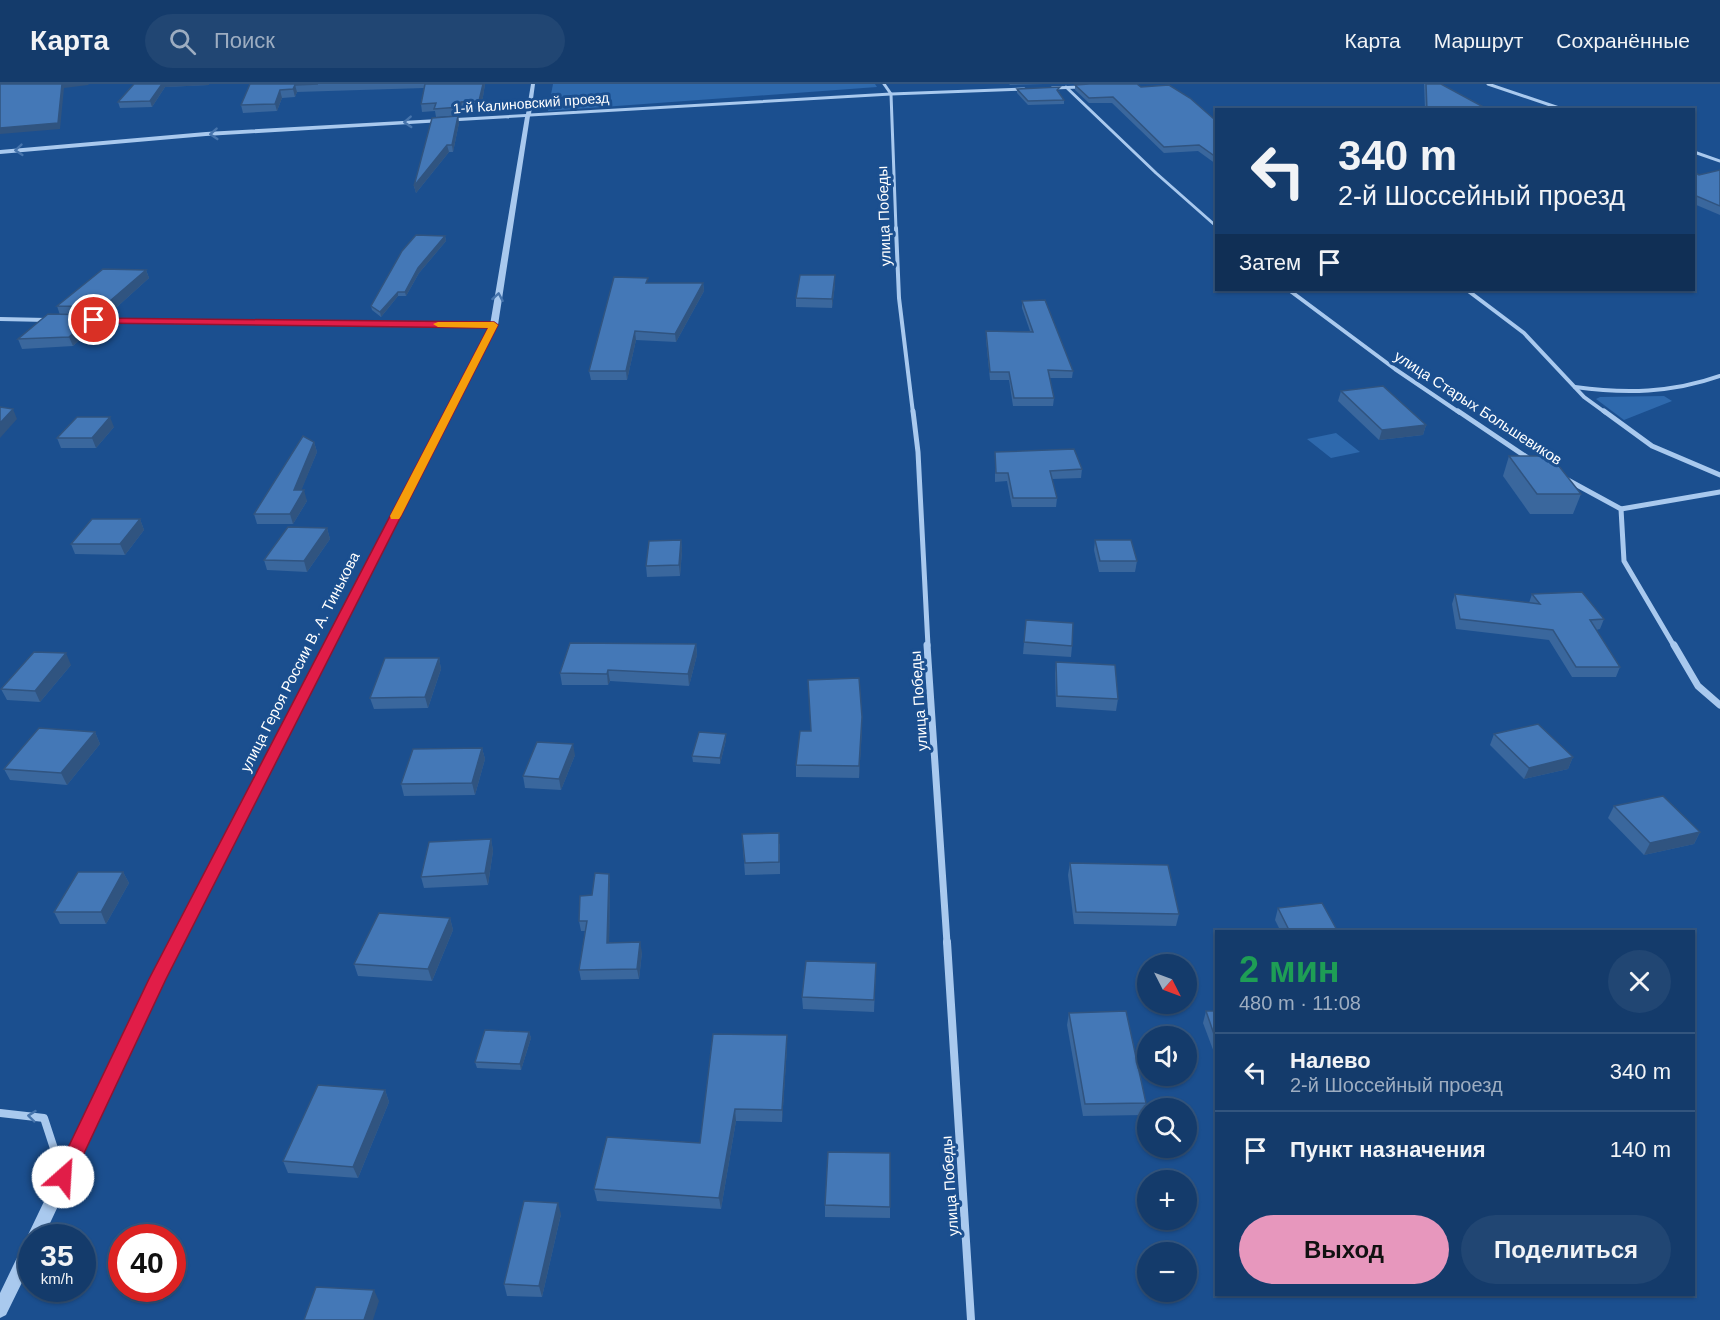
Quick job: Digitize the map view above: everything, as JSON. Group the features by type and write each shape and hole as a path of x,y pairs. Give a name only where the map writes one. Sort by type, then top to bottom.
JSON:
{"street":[{"name":"улица Героя России В. А. Тинькова","path":"41,1224 158,979 494,325 530,115 533,84"},
{"path":"884,84 891,94"},
{"path":"1488,84 1559,108"},
{"path":"1065,86 1156,173 1215,225"},
{"path":"1043,88 1089,86"},
{"name":"1-й Калиновский проезд","path":"0,152 206,134 891,94 1032,89"},
{"name":"улица Победы","path":"891,94 899,298 918,452 926,623 971,1320"},
{"path":"1695,152 1720,161"},
{"name":"улица Старых Большевиков","path":"1290,291 1395,369 1536,463"},
{"path":"1468,291 1524,333 1575,387 1652,446 1720,475"},
{"path":"0,319 59,320"},
{"path":"82,320 494,325"},
{"path":"1575,387 1649,393 1684,387 1720,376"},
{"name":"улица Старых Большевиков","path":"1555,474 1621,509"},
{"path":"1720,492 1621,509 1624,561 1698,686 1720,705"},
{"path":"0,1113 44,1118 63,1177"},
{"path":"0,1310 18,1273"}],"shaded area":[{"path":"553,84 875,84 877,87 548,111"},
{"path":"1664,396 1672,401 1624,420 1596,399 1600,397"},
{"path":"1336,433 1360,452 1331,458 1307,439"}],"building":[{"path":"0,84 62,84 58,123 0,128"},
{"path":"134,84 162,84 150,101 118,102"},
{"path":"250,84 318,84 295,85 293,89 280,90 275,104 241,105"},
{"path":"425,84 483,84 479,101 461,102 460,107 434,109 436,103 421,104"},
{"path":"1137,84 1141,87 1169,85 1190,98 1215,119 1215,156 1199,145 1164,147 1113,97 1089,98 1075,85"},
{"path":"1426,84 1441,84 1485,108 1427,108"},
{"path":"1060,87 1057,90 1064,100 1028,101 1017,89"},
{"path":"458,116 452,145 447,145 414,186 432,118"},
{"path":"1720,170 1720,206 1695,195 1695,173 1699,175"},
{"path":"416,235 445,236 418,268 405,292 398,292 380,312 371,306 402,251"},
{"path":"103,269 146,270 103,307 57,306"},
{"path":"800,275 835,275 832,299 796,298"},
{"path":"614,277 648,278 646,283 703,283 675,334 635,331 626,371 589,371"},
{"path":"1045,300 1073,371 1048,370 1054,398 1014,398 1009,372 990,372 986,331 1033,332 1022,301"},
{"path":"48,314 94,315 69,337 18,339"},
{"path":"1383,386 1426,425 1382,430 1341,391"},
{"path":"0,407 13,409 0,423"},
{"path":"77,417 110,417 92,438 57,438"},
{"path":"303,436 314,442 294,490 304,490 290,514 254,514"},
{"path":"1074,449 1082,469 1050,471 1057,498 1013,498 1008,473 996,473 995,452"},
{"path":"1509,456 1551,456 1581,494 1537,494"},
{"path":"92,519 140,519 120,544 71,544"},
{"path":"288,527 327,528 304,561 264,560"},
{"path":"681,540 679,565 646,566 649,541"},
{"path":"1095,540 1131,540 1137,561 1100,561"},
{"path":"1582,592 1604,619 1590,620 1620,667 1576,667 1553,630 1460,619 1455,594 1540,604 1532,594"},
{"path":"1026,620 1073,623 1072,646 1024,642"},
{"path":"570,643 696,644 688,674 608,670 607,674 560,673"},
{"path":"34,652 66,653 35,691 1,689"},
{"path":"385,658 439,658 425,697 370,698"},
{"path":"1056,662 1115,665 1118,699 1057,696"},
{"path":"859,678 862,717 859,766 796,765 800,731 811,731 808,680"},
{"path":"1538,724 1573,757 1529,768 1494,734"},
{"path":"39,728 95,732 61,773 4,769"},
{"path":"699,732 726,734 720,758 692,756"},
{"path":"537,742 573,744 559,779 523,776"},
{"path":"482,748 472,783 401,784 413,749"},
{"path":"1663,796 1700,832 1650,843 1614,806"},
{"path":"779,833 779,862 745,863 742,834"},
{"path":"491,839 485,873 421,877 429,842"},
{"path":"1070,863 1168,865 1179,914 1076,912"},
{"path":"78,872 123,872 101,912 54,912"},
{"path":"595,873 609,874 607,943 640,942 637,969 579,970 587,921 579,921 580,896 592,895"},
{"path":"1322,903 1337,930 1289,930 1278,908"},
{"path":"379,913 450,918 428,969 354,964"},
{"path":"806,961 876,963 874,1000 802,997"},
{"path":"1126,1011 1137,1062 1137,1086 1142,1086 1145,1098 1137,1098 1137,1103 1085,1104 1069,1013"},
{"path":"1206,1011 1215,1011 1215,1037"},
{"path":"485,1030 529,1032 520,1064 475,1062"},
{"path":"713,1034 787,1035 782,1110 735,1109 719,1198 594,1189 607,1137 700,1143"},
{"path":"318,1085 385,1090 353,1167 283,1161"},
{"path":"828,1152 890,1153 890,1207 825,1205"},
{"path":"524,1201 558,1203 539,1286 504,1284"},
{"path":"316,1287 374,1290 364,1320 304,1320"}],"slow traffic":[{"path":"395,516 494,325 438,324"}],"route":[{"path":"63,1177 158,979 494,325 94,320"}]}
